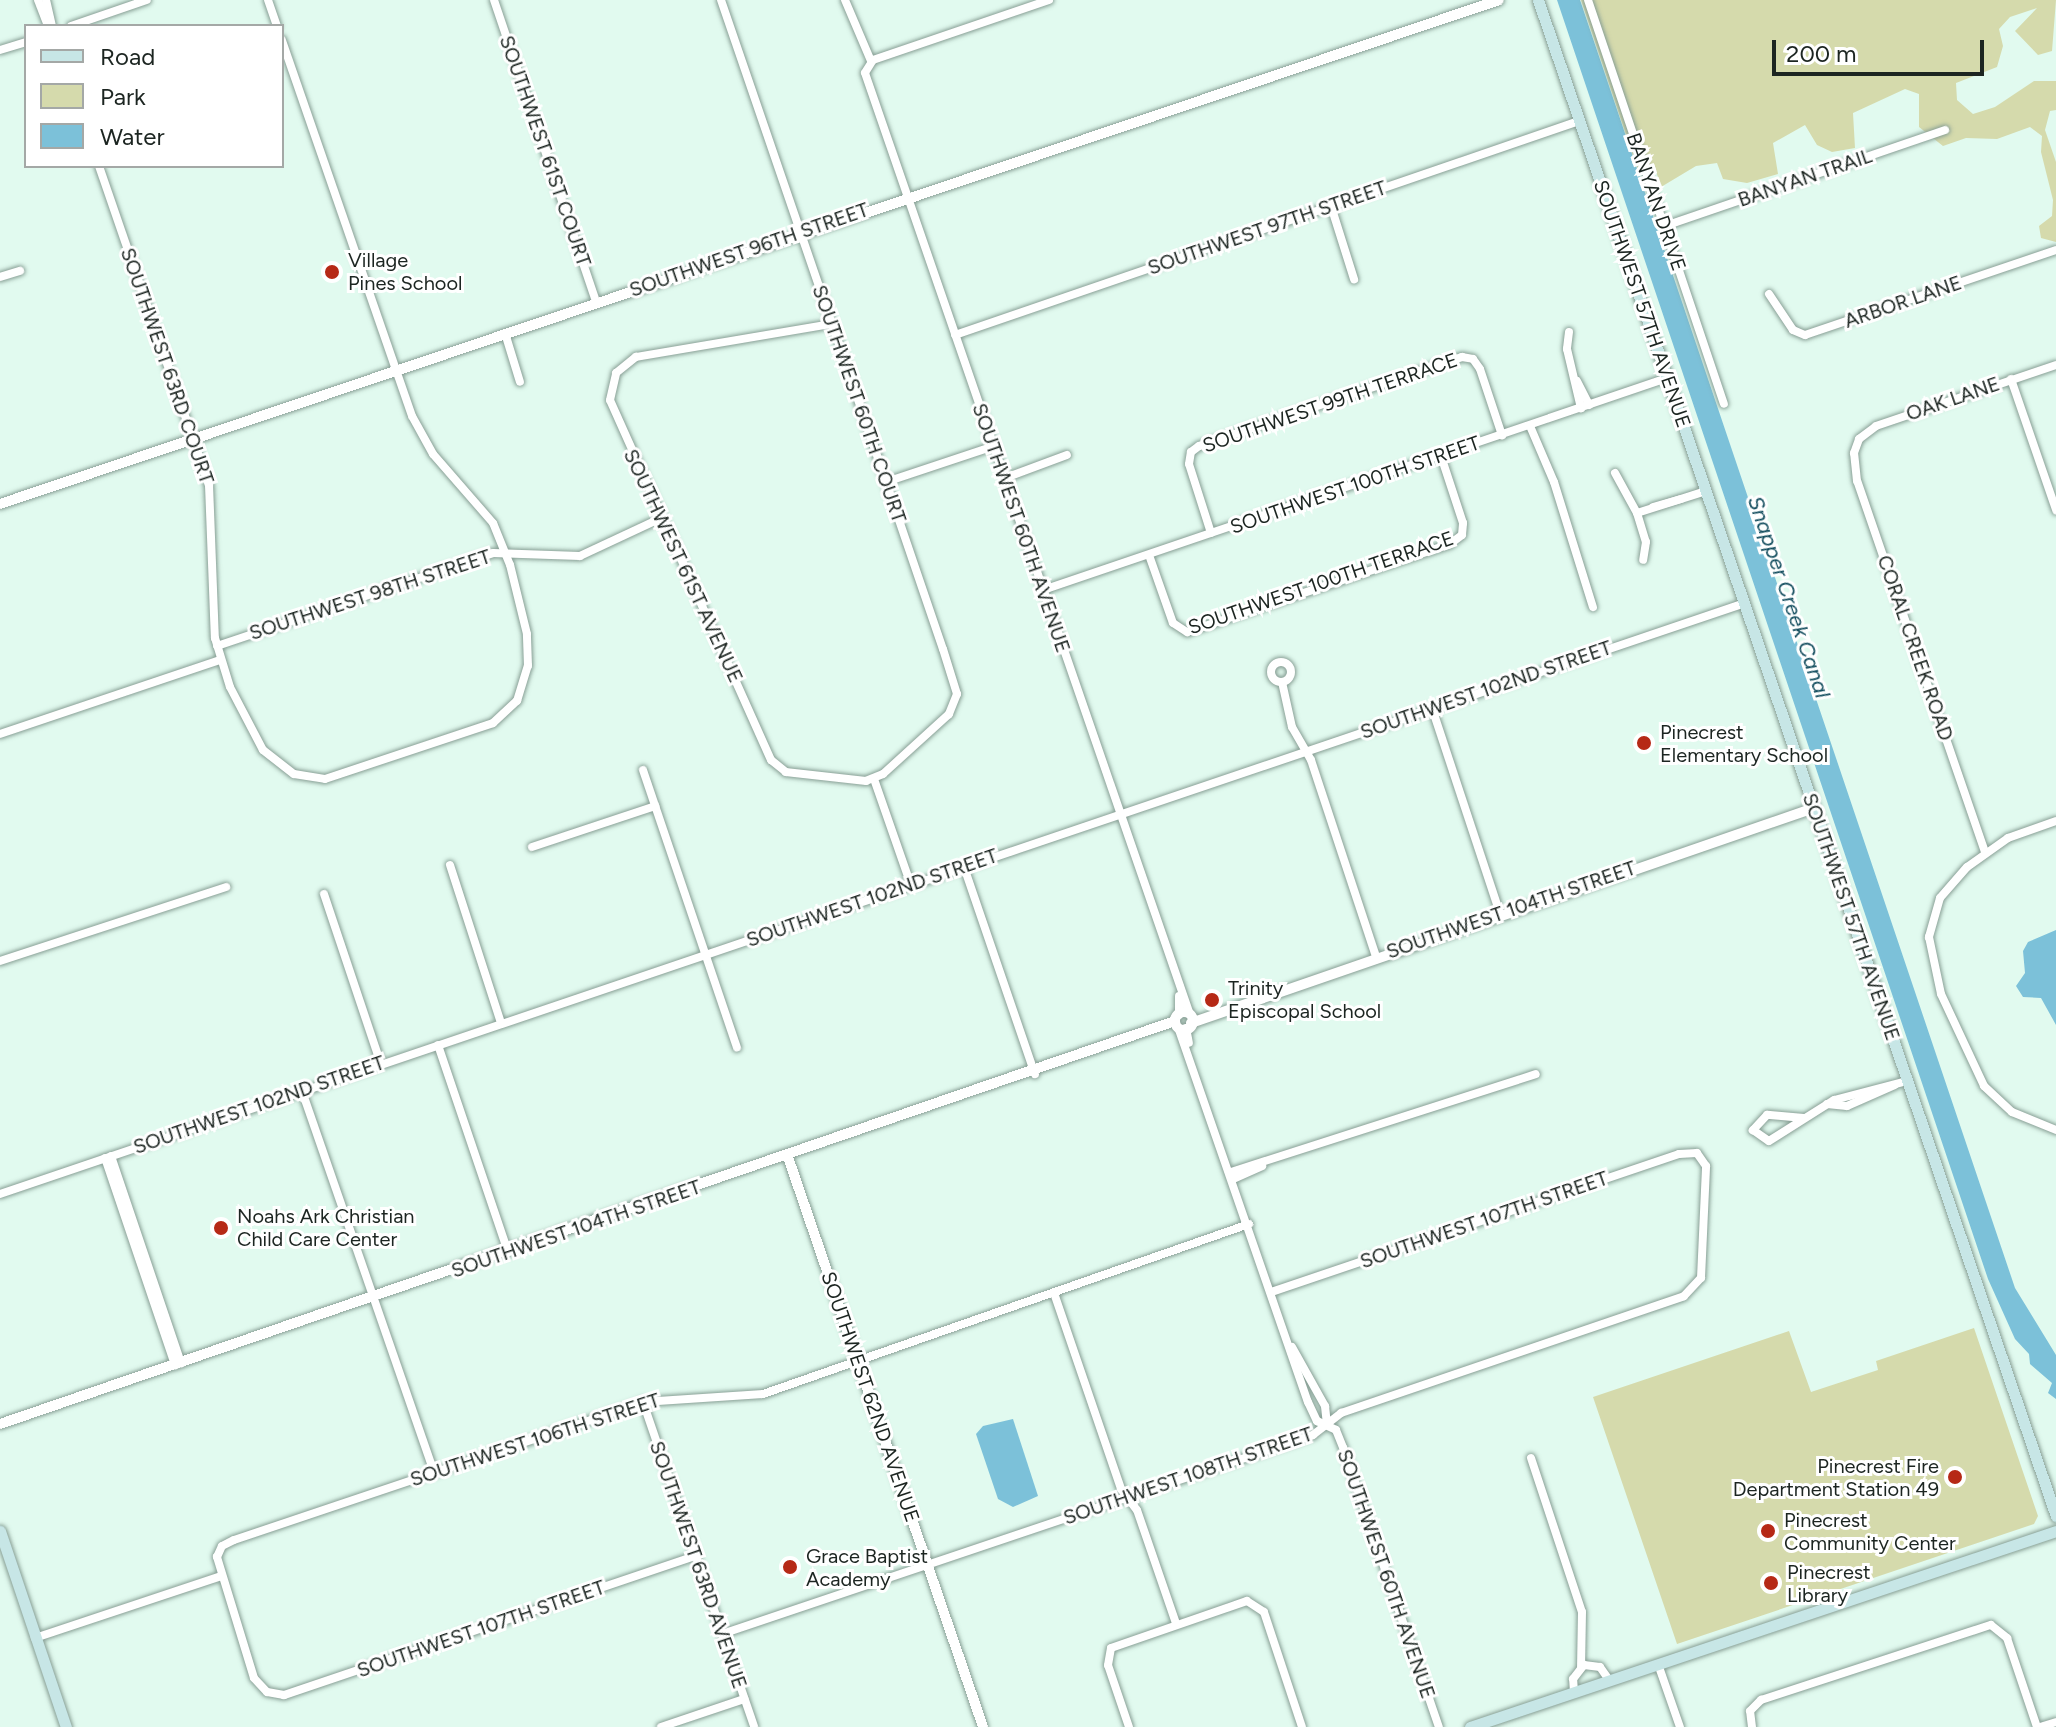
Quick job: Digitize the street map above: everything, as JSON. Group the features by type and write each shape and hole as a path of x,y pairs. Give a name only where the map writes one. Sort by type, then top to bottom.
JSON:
{"main road":[{"name":"SOUTHWEST 57TH AVENUE","path":"1538,0 1814,808 1901,1083 2056,1516"},
{"path":"0,1531 66,1727"},
{"path":"1470,1727 2056,1531"}],"street":[{"path":"38,0 49,24"},
{"path":"46,0 50,24"},
{"path":"77,24 147,0"},
{"path":"268,0 276,24"},
{"name":"SOUTHWEST 61ST COURT","path":"494,0 596,302"},
{"name":"SOUTHWEST 60TH COURT","path":"721,0 957,699 949,714 874,779"},
{"name":"SOUTHWEST 60TH AVENUE","path":"845,0 869,63 908,197 1179,991 1189,1052 1311,1411 1327,1425 1343,1447 1439,1727"},
{"path":"869,63 1049,0"},
{"name":"SOUTHWEST 96TH STREET","path":"0,504 1499,0"},
{"name":"BANYAN DRIVE","path":"1588,0 1724,404"},
{"path":"0,50 24,43"},
{"path":"284,46 395,370 428,447 481,506 505,552"},
{"name":"SOUTHWEST 97TH STREET","path":"955,335 1579,121"},
{"name":"BANYAN TRAIL","path":"1665,226 1945,130"},
{"name":"SOUTHWEST 63RD COURT","path":"100,168 212,501 209,583 217,646 220,660 263,750 302,777 338,776 466,736 510,710 523,687 529,650 505,552"},
{"path":"1331,206 1354,279"},
{"name":"ARBOR LANE","path":"1769,294 1793,330 1805,335 2056,250"},
{"path":"0,277 20,271"},
{"name":"SOUTHWEST 61ST AVENUE","path":"832,324 643,355 620,368 611,386 611,406 774,764 791,773 874,779"},
{"path":"1569,332 1567,349 1585,407"},
{"path":"505,333 520,382"},
{"name":"SOUTHWEST 99TH TERRACE","path":"1211,533 1189,454 1199,446 1458,358 1473,359 1502,435"},
{"name":"OAK LANE","path":"1857,443 1876,426 2056,365"},
{"name":"SOUTHWEST 100TH STREET","path":"1043,590 1667,378"},
{"path":"2011,379 2056,510"},
{"path":"1533,424 1593,607"},
{"name":"CORAL CREEK ROAD","path":"1857,443 1857,481 1985,852"},
{"path":"886,482 994,446"},
{"path":"1005,478 1067,455"},
{"name":"SOUTHWEST 100TH TERRACE","path":"1149,555 1179,631 1195,630 1420,554 1462,535 1461,516 1441,456"},
{"path":"1615,473 1637,513 1646,542 1643,560"},
{"path":"1637,513 1706,491"},
{"name":"SOUTHWEST 98TH STREET","path":"217,646 505,552 574,557 661,518"},
{"name":"SOUTHWEST 102ND STREET","path":"0,1194 1745,603"},
{"path":"0,734 220,660"},
{"path":"1282,682 1292,727 1305,751 1376,956"},
{"path":"1432,708 1500,914"},
{"path":"643,770 737,1047"},
{"path":"874,779 911,885"},
{"path":"532,847 655,806"},
{"name":"SOUTHWEST 104TH STREET","path":"0,1424 1814,808"},
{"path":"2056,821 2016,834 1985,852 1940,898 1929,937 1932,967 1984,1086 2012,1112 2056,1130"},
{"path":"450,865 501,1023"},
{"path":"964,867 1035,1074"},
{"path":"0,961 226,887"},
{"path":"324,894 381,1064"},
{"path":"438,1045 508,1252"},
{"path":"1232,1176 1536,1074"},
{"path":"1804,1118 1767,1115 1753,1130 1769,1141 1827,1104 1901,1083"},
{"path":"302,1091 434,1473"},
{"name":"SOUTHWEST 107TH STREET","path":"1272,1292 1671,1157 1697,1153 1707,1170 1701,1278 1694,1291"},
{"path":"108,1157 178,1364"},
{"name":"SOUTHWEST 62ND AVENUE","path":"788,1157 983,1727"},
{"name":"SOUTHWEST 106TH STREET","path":"221,1576 218,1551 227,1543 643,1402 667,1396 750,1397 1249,1224"},
{"name":"SOUTHWEST 108TH STREET","path":"722,1634 1313,1435 1341,1413 1694,1291"},
{"path":"1054,1293 1176,1623"},
{"name":"SOUTHWEST 60TH AVENUE","path":"1290,1344 1325,1406 1327,1425"},
{"name":"SOUTHWEST 63RD AVENUE","path":"643,1402 754,1727"},
{"path":"1531,1458 1582,1612 1585,1666"},
{"name":"SOUTHWEST 107TH STREET","path":"221,1576 252,1673 267,1692 294,1693 695,1556"},
{"path":"35,1638 221,1576"},
{"path":"1129,1727 1108,1653 1119,1643 1241,1601 1255,1603 1264,1612 1302,1727"},
{"path":"1752,1727 1750,1711 1761,1700 1995,1625 2007,1638 2038,1727 2056,1722"},
{"path":"1658,1664 1680,1727"},
{"path":"1585,1666 1605,1670 1609,1680"},
{"path":"1574,1692 1573,1679 1585,1666"},
{"path":"661,1727 744,1699"}],"green space":[{"path":"1581,0 2056,0 2052,51 2038,55 2015,31 2037,8 2010,17 1999,29 2003,46 1997,67 1956,83 1957,100 1973,114 1995,107 2034,81 2056,81 2056,110 2050,111 2045,130 2056,162 2056,242 2041,238 2039,226 2052,216 2053,200 2041,152 2042,136 2030,127 1997,139 1966,138 1943,146 1919,127 1919,94 1905,89 1853,113 1855,148 1832,152 1817,145 1805,125 1773,143 1778,174 1747,183 1723,179 1717,163 1696,166 1661,187 1655,168 1639,174"},
{"path":"1974,1328 2038,1516 2034,1524 1677,1644 1593,1397 1789,1331 1811,1392 1878,1370 1876,1361"}],"water":[{"path":"1557,0 1580,0 2015,1288 2056,1355 2056,1399 2048,1393 2052,1383 2030,1364 2029,1354 2015,1339 1988,1279"},
{"path":"2056,930 2056,1025 2041,998 2023,997 2016,986 2025,973 2023,951 2028,942"},
{"path":"1013,1419 1038,1496 1013,1507 998,1499 976,1434 983,1426"}],"place":[{"name":"Village Pines School","path":"332,272"},
{"name":"Pinecrest Elementary School","path":"1644,743"},
{"name":"Trinity Episcopal School","path":"1212,1000"},
{"name":"Noahs Ark Christian Child Care Center","path":"221,1228"},
{"name":"Pinecrest Fire Department Station 49","path":"1955,1477"},
{"name":"Pinecrest Community Center","path":"1768,1531"},
{"name":"Grace Baptist Academy","path":"790,1567"},
{"name":"Pinecrest Library","path":"1771,1583"}],"water label":[{"name":"Snapper Creek Canal","path":"1789,597"}]}
